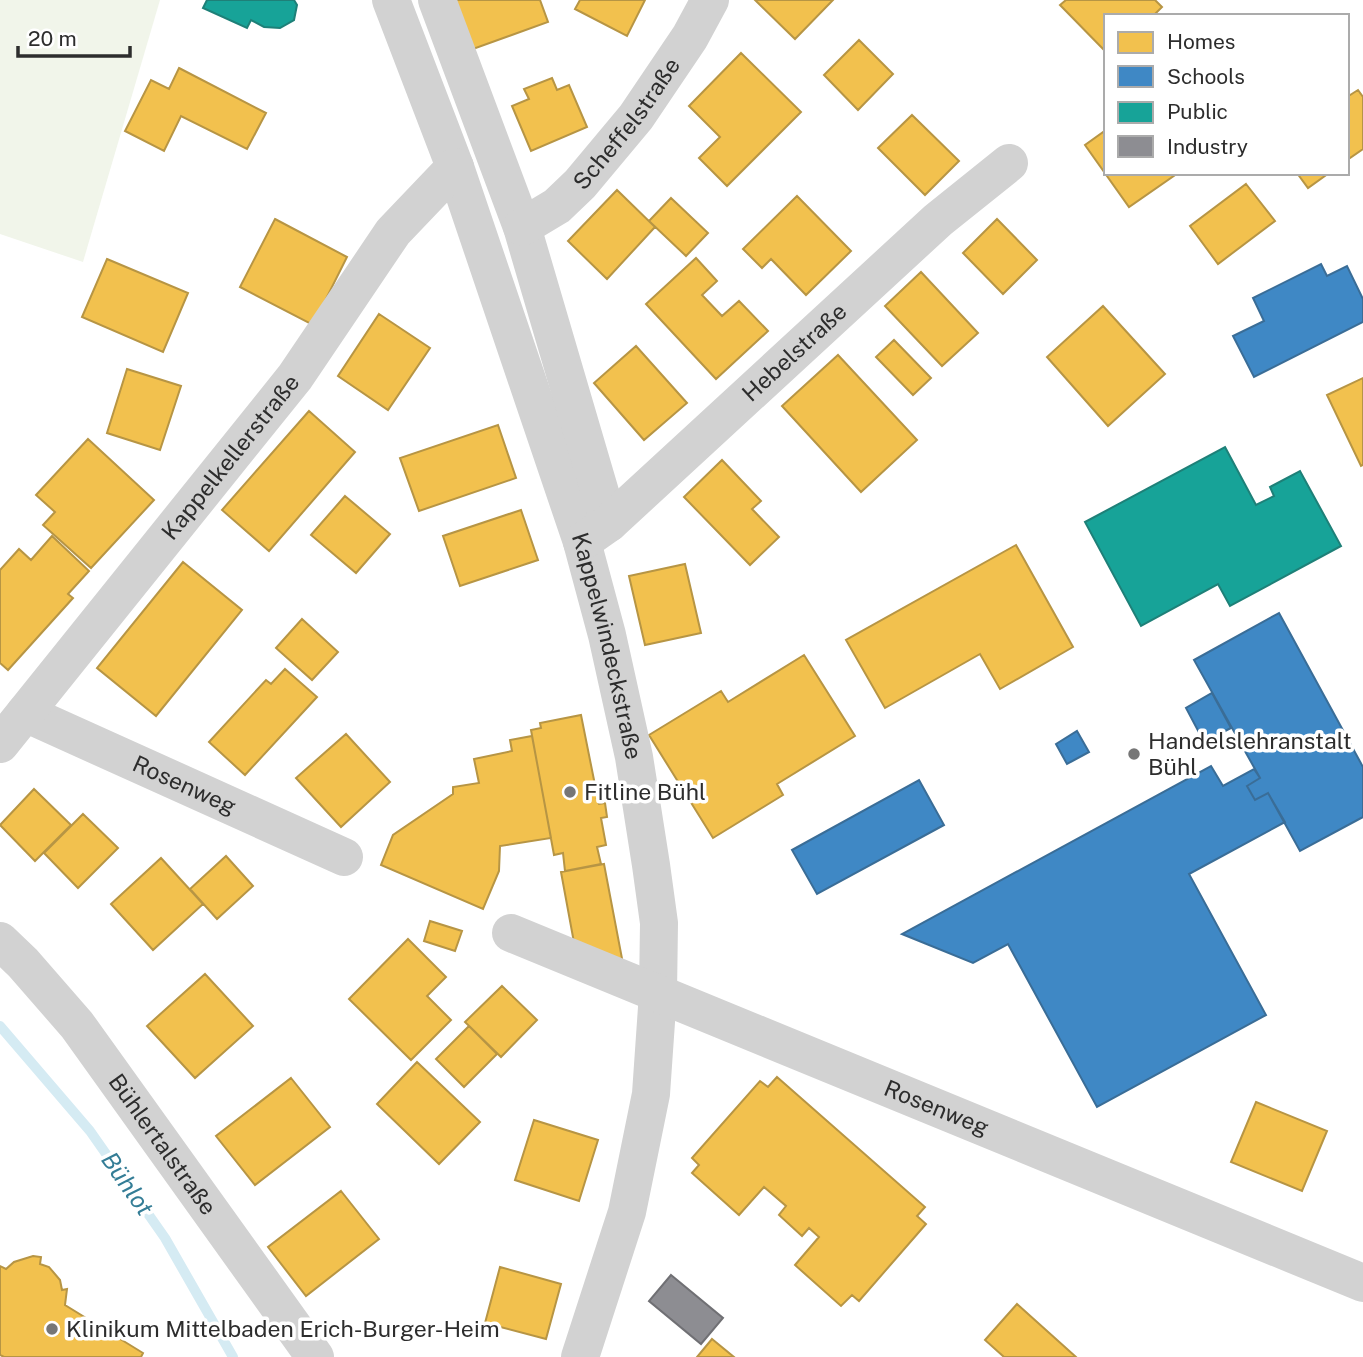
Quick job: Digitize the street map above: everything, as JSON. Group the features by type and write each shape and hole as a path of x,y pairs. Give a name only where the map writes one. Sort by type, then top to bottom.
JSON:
{"street":[{"name":"Kappelwindeckstraße","path":"391,0 596,532"},
{"name":"Kappelwindeckstraße","path":"437,0 522,227 596,532 607,635 634,757 659,923 658,993 651,1094 627,1212 580,1357"},
{"name":"Scheffelstraße","path":"522,227 557,206 580,184 628,127 690,37 710,0"},
{"name":"Hebelstraße","path":"596,532 938,220 1009,163"},
{"name":"Kappelkellerstraße","path":"0,744 296,377 393,232 455,166"},
{"name":"Rosenweg","path":"25,713 344,857"},
{"name":"Rosenweg","path":"511,933 1363,1283"},
{"name":"Bühlertalstraße","path":"0,942 23,963 77,1025 315,1357"}],"shaded area":[{"path":"0,0 160,0 83,262 0,234"}],"building: Homes":[{"path":"455,0 540,0 548,22 473,49"},
{"path":"580,0 645,0 627,36 575,9"},
{"path":"755,0 833,0 795,39"},
{"path":"1066,0 1155,0 1162,7 1155,14 1104,14 1104,50 1060,5"},
{"path":"859,40 893,74 858,110 824,75"},
{"path":"741,53 801,112 727,186 699,158 720,137 689,106"},
{"path":"179,68 266,113 247,149 181,116 164,151 125,131 151,80 169,89"},
{"path":"552,78 557,90 569,85 587,127 531,151 512,106 529,99 524,89"},
{"path":"1358,90 1363,97 1363,149 1349,159 1349,96"},
{"path":"912,115 959,161 925,195 878,148"},
{"path":"1104,131 1104,172 1085,145"},
{"path":"1106,175 1175,175 1129,207"},
{"path":"1298,175 1326,175 1308,188"},
{"path":"1246,184 1275,221 1218,264 1190,226"},
{"path":"617,190 655,227 607,279 568,241"},
{"path":"797,196 851,251 806,295 771,259 762,268 743,249"},
{"path":"671,198 708,233 686,256 649,221"},
{"path":"275,219 347,257 313,325 240,287"},
{"path":"997,219 1037,260 1003,294 963,253"},
{"path":"696,258 717,281 702,295 722,316 739,301 768,331 716,379 646,304"},
{"path":"107,259 188,293 163,352 82,317"},
{"path":"921,272 978,333 942,366 885,306"},
{"path":"1103,306 1165,374 1108,426 1047,357"},
{"path":"379,314 430,348 388,410 338,376"},
{"path":"894,340 931,378 913,395 876,357"},
{"path":"636,346 687,403 644,440 594,383"},
{"path":"838,355 917,440 861,492 782,406"},
{"path":"127,369 181,386 160,450 107,433"},
{"path":"1363,378 1363,465 1361,466 1327,395"},
{"path":"309,411 355,452 269,551 222,510"},
{"path":"498,425 516,478 419,511 400,458"},
{"path":"88,439 154,500 91,568 43,525 55,512 36,495"},
{"path":"722,460 761,501 752,509 779,537 750,565 684,497"},
{"path":"345,496 390,534 356,573 311,535"},
{"path":"521,510 538,560 460,586 443,536"},
{"path":"52,536 89,571 68,594 73,598 8,670 0,663 0,570 19,549 31,560"},
{"path":"1016,545 1073,647 1000,689 980,654 885,708 846,640"},
{"path":"183,562 242,610 156,716 97,668"},
{"path":"685,564 701,633 645,645 629,576"},
{"path":"302,619 338,652 312,680 276,648"},
{"path":"804,655 855,736 777,784 783,795 713,838 649,735 721,691 728,702"},
{"path":"285,669 317,697 245,775 209,742 266,680 271,684"},
{"path":"581,715 595,785 601,784 603,798 597,799 599,804 605,803 607,817 601,818 606,845 597,847 601,864 565,871 563,853 554,855 531,730 541,728 540,723"},
{"path":"346,734 390,782 341,827 296,778"},
{"path":"532,736 551,838 500,846 499,871 483,909 381,865 393,835 453,794 453,787 479,783 474,759 512,751 510,740"},
{"path":"34,789 71,825 35,861 0,825"},
{"path":"83,814 118,848 78,888 44,853"},
{"path":"226,856 253,886 217,919 190,889"},
{"path":"161,858 203,904 153,950 111,904"},
{"path":"604,864 624,969 575,948 561,872"},
{"path":"430,921 462,931 455,951 424,941"},
{"path":"408,939 446,977 427,996 451,1020 411,1060 349,999"},
{"path":"205,974 253,1026 195,1078 147,1026"},
{"path":"502,986 537,1020 501,1057 465,1022"},
{"path":"469,1026 497,1054 464,1087 436,1059"},
{"path":"417,1062 480,1122 439,1164 377,1104"},
{"path":"777,1077 925,1207 917,1216 926,1224 859,1301 852,1295 841,1306 795,1265 819,1237 809,1228 802,1236 779,1215 786,1206 764,1187 739,1215 692,1173 699,1165 692,1158 760,1081 768,1087"},
{"path":"291,1078 330,1127 255,1185 216,1136"},
{"path":"1256,1102 1327,1131 1302,1191 1231,1162"},
{"path":"534,1120 598,1140 579,1201 515,1180"},
{"path":"341,1191 379,1239 306,1296 268,1247"},
{"name":"Klinikum Mittelbaden Erich-Burger-Heim","path":"33,1256 41,1257 40,1264 49,1267 60,1280 62,1290 67,1289 65,1305 143,1353 141,1357 0,1355 0,1266 6,1269 14,1262"},
{"path":"500,1267 561,1284 546,1339 485,1323"},
{"path":"1017,1304 1076,1357 1004,1357 985,1340"},
{"path":"712,1339 734,1357 697,1357"}],"building: Schools":[{"path":"1321,264 1327,276 1347,266 1363,299 1363,322 1254,377 1233,336 1264,321 1253,298"},
{"path":"1279,613 1363,767 1363,817 1300,851 1268,793 1255,800 1247,786 1260,778 1194,660"},
{"path":"1212,693 1231,728 1204,742 1186,708"},
{"path":"1077,731 1089,752 1067,764 1056,744"},
{"path":"1211,766 1223,786 1254,769 1260,778 1247,786 1255,800 1268,793 1285,822 1189,874 1266,1015 1097,1107 1008,944 973,963 902,934"},
{"path":"919,780 944,825 817,894 792,850"}],"building: Public":[{"path":"207,0 294,0 297,5 294,20 280,28 264,27 251,20 247,28 203,8"},
{"path":"1225,447 1256,505 1274,496 1270,487 1300,471 1341,546 1230,606 1218,584 1141,626 1085,522"}],"building: Industry":[{"path":"671,1275 723,1318 701,1344 649,1301"}],"waterway":[{"name":"Bühlot","path":"0,1026 90,1131 165,1238 233,1357"}],"place":[{"name":"Handelslehranstalt Bühl","path":"1134,754"},
{"name":"Fitline Bühl","path":"570,792"},
{"name":"Klinikum Mittelbaden Erich-Burger-Heim","path":"52,1329"}]}
